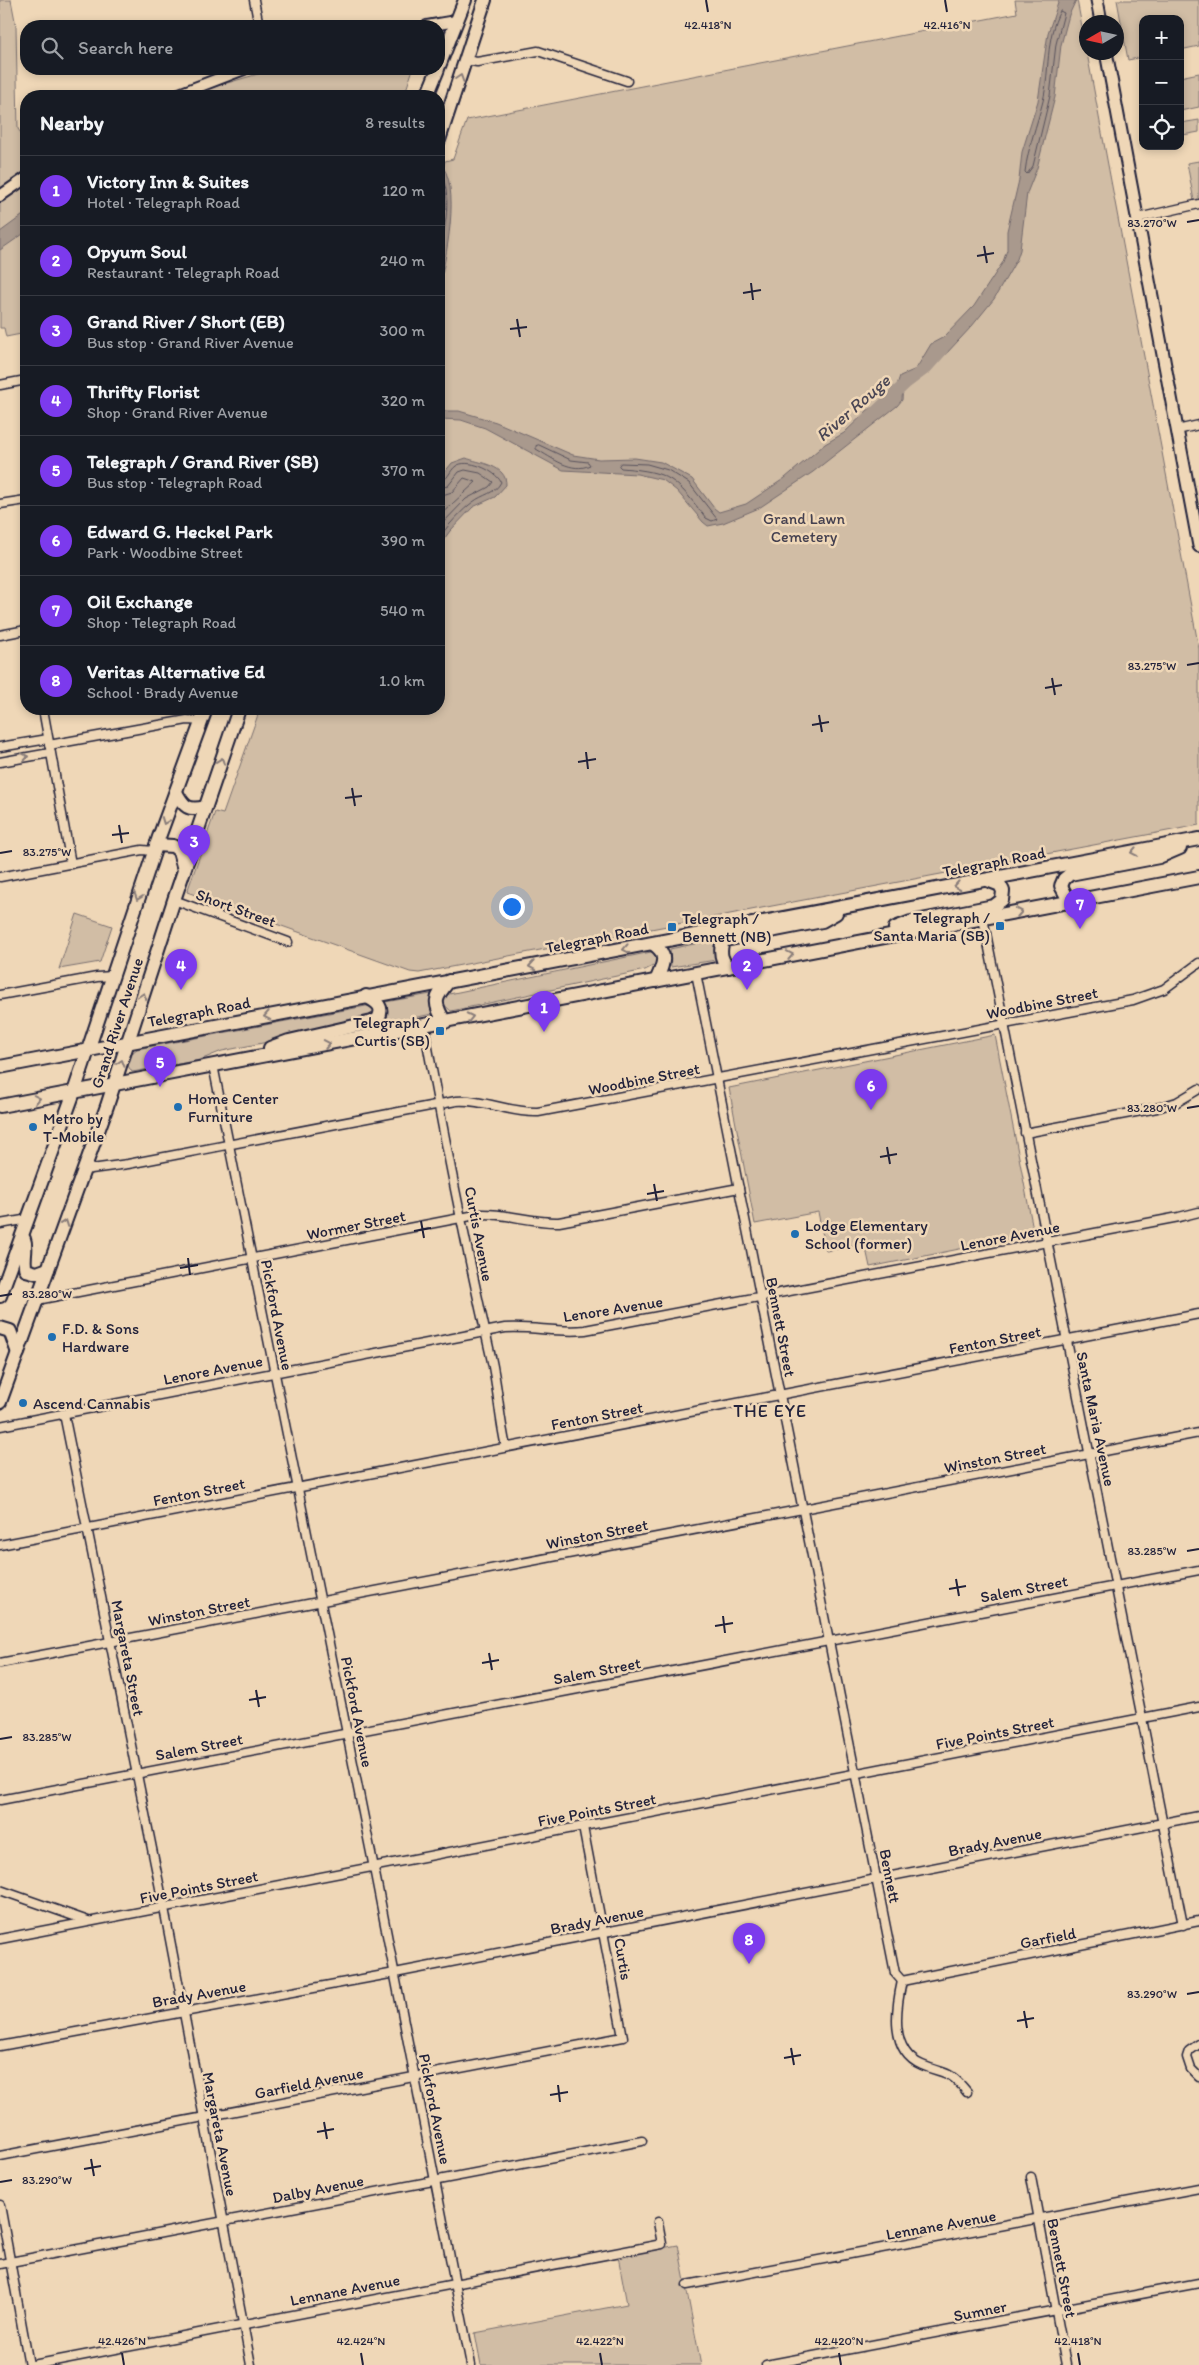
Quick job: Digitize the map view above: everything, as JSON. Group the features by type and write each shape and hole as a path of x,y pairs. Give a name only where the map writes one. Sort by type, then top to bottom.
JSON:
{"main road":[{"path":"465,0 445,50 465,60"},
{"path":"445,122 485,0"},
{"path":"1097,0 1100,15"},
{"path":"456,21 478,22"},
{"path":"1108,60 1199,546"},
{"path":"429,90 435,75"},
{"name":"Grand River Avenue","path":"0,1296 74,1092 155,848 204,715"},
{"name":"Grand River Avenue","path":"0,1402 114,1084 237,715"},
{"path":"176,792 185,808 190,810 205,807"},
{"name":"Telegraph Road","path":"0,1067 1199,839"},
{"name":"Telegraph Road","path":"1080,901 1068,897 1061,886 1064,879 1070,874 1159,857 1199,839"},
{"path":"155,848 173,846 178,851 184,870"},
{"path":"0,1106 1199,877"},
{"path":"865,940 911,922 994,906 1002,900 1003,891 1000,885 987,880"},
{"path":"728,967 721,953 722,944 725,940 822,920 847,906"},
{"path":"653,944 662,950 664,955 663,966 656,981"},
{"path":"445,1022 437,1007 437,1000 450,981"},
{"path":"245,1058 289,1041 378,1019 381,1009 380,1005 366,996"},
{"path":"22,1237 26,1245 24,1258 26,1270 37,1273 48,1269"},
{"path":"0,1328 10,1331 18,1353"}],"street":[{"path":"254,0 258,20"},
{"path":"445,23 456,21"},
{"path":"465,60 477,62 538,51 627,81"},
{"path":"190,90 228,75"},
{"path":"0,196 20,182"},
{"path":"1138,218 1199,204"},
{"path":"0,385 20,381"},
{"path":"1177,430 1199,425"},
{"path":"0,504 20,501"},
{"path":"0,635 20,631"},
{"path":"43,715 71,864"},
{"path":"0,748 49,745 187,720 202,721"},
{"path":"0,762 49,745"},
{"path":"0,877 155,848"},
{"name":"Short Street","path":"174,900 288,942"},
{"name":"Santa Maria Avenue","path":"982,918 1090,1454 1182,1925"},
{"name":"Woodbine Street","path":"84,1170 229,1145 438,1104 471,1100 513,1112 538,1112 717,1079 1141,999 1164,988 1199,962"},
{"name":"Bennett Street","path":"696,973 856,1774"},
{"path":"0,994 97,976 113,976"},
{"name":"Curtis Avenue","path":"424,1026 438,1104 494,1371 499,1414 506,1447"},
{"name":"Pickford Avenue","path":"213,1065 374,1867 471,2365"},
{"path":"1025,1133 1157,1108 1177,1102 1199,1089"},
{"name":"Wormer Street","path":"37,1300 462,1218 494,1214 534,1221 559,1222 739,1188"},
{"name":"Lenore Avenue","path":"0,1426 485,1332 517,1328 561,1332 585,1330 1199,1212"},
{"path":"0,1224 29,1219"},
{"name":"Fenton Street","path":"0,1545 1199,1314"},
{"name":"Margareta Street","path":"64,1414 164,1908"},
{"name":"Winston Street","path":"0,1663 1199,1433"},
{"name":"Salem Street","path":"0,1800 1199,1570"},
{"name":"Five Points Street","path":"0,1939 1199,1707"},
{"name":"Bennett","path":"856,1774 895,1974 902,1981"},
{"name":"Brady Avenue","path":"0,2046 183,2010 395,1973 1199,1816"},
{"name":"Curtis","path":"583,1827 623,2037"},
{"path":"0,1890 90,1922"},
{"name":"Margareta Avenue","path":"164,1908 251,2365"},
{"name":"Garfield","path":"902,1981 1199,1922"},
{"path":"902,1981 896,2028 903,2048 919,2064 951,2074 967,2092"},
{"name":"Garfield Avenue","path":"0,2156 623,2037"},
{"path":"1199,2044 1189,2051 1187,2057 1191,2069 1199,2077"},
{"name":"Dalby Avenue","path":"0,2264 642,2141"},
{"name":"Bennett Street","path":"1031,2177 1066,2365"},
{"name":"Lennane Avenue","path":"686,2285 1039,2220 1199,2188"},
{"path":"0,2204 31,2365"},
{"name":"Lennane Avenue","path":"31,2365 662,2244 658,2222"},
{"name":"Sumner","path":"766,2365 1199,2284"}],"green space":[{"path":"0,0 11,0 16,26 18,129 20,132 20,334 6,337 4,328 0,328"},
{"name":"Grand Lawn Cemetery","path":"1015,0 1077,0 1080,15 1079,60 1088,60 1199,649 1199,825 419,973 410,972 187,892 215,812 223,814 258,715 445,715 445,161 453,159 467,120 1017,13"},
{"path":"1117,0 1199,0 1199,46 1184,49 1184,15 1139,15 1139,58 1128,60 1124,38 1124,15 1120,15"},
{"path":"1199,73 1199,107 1184,110 1184,76"},
{"path":"255,75 411,75 406,90 203,90"},
{"path":"1199,120 1199,132 1184,135 1184,122"},
{"path":"1199,161 1199,200 1194,201 1187,163"},
{"path":"77,914 112,926 100,962 59,969"},
{"path":"714,940 716,960 671,967 670,949"},
{"path":"651,952 657,954 657,964 645,970 451,1011 442,1003 443,998 449,994"},
{"path":"431,994 432,1014 388,1023 385,1002"},
{"path":"372,1006 375,1013 364,1023 222,1051 200,1060 132,1072 128,1066 133,1052 137,1049"},
{"path":"995,1035 1034,1234 870,1267 865,1244 826,1251 818,1212 755,1224 729,1088"},
{"path":"678,2245 701,2365 481,2365 475,2333 627,2304 618,2256"}],"water":[{"path":"1059,0 1076,0 1069,15 1061,45 1055,97 1037,168 1027,193 1020,250 1017,259 994,299 945,355 928,364 921,374 903,384 902,400 897,406 813,472 759,508 723,523 708,526 677,491 663,480 637,474 563,470 485,428 461,420 445,419 445,411 459,411 496,422 573,455 599,459 635,458 661,462 692,479 719,512 746,504 785,478 825,444 844,433 868,410 872,408 884,409 889,405 894,397 900,376 916,369 931,344 944,337 974,306 1003,262 1007,250 1007,231 1019,180 1022,152 1038,101 1048,33"},
{"path":"445,171 450,187 451,204 445,258"},
{"path":"20,217 20,236 0,250 0,232"},
{"path":"466,458 485,463 502,473 506,485 495,497 473,507 445,538 445,472 452,463"}],"waterway":[{"name":"River Rouge","path":"867,420 906,383 926,368 942,350"}],"place":[{"name":"Grand River / Short (EB)","path":"194,866"},
{"name":"Telegraph / Santa Maria (SB)","path":"1000,926"},
{"name":"Telegraph / Bennett (NB)","path":"672,927"},
{"name":"Oil Exchange","path":"1080,929"},
{"name":"Thrifty Florist","path":"181,990"},
{"name":"Opyum Soul","path":"747,990"},
{"name":"Telegraph / Curtis (SB)","path":"440,1031"},
{"name":"Victory Inn & Suites","path":"544,1032"},
{"name":"Telegraph / Grand River (SB)","path":"160,1087"},
{"name":"Home Center Furniture","path":"178,1107"},
{"name":"Edward G. Heckel Park","path":"871,1110"},
{"name":"Metro by T-Mobile","path":"33,1127"},
{"name":"Lodge Elementary School (former)","path":"795,1234"},
{"name":"F.D. & Sons Hardware","path":"52,1337"},
{"name":"Ascend Cannabis","path":"23,1403"},
{"name":"Veritas Alternative Ed","path":"749,1964"}],"district":[{"name":"THE EYE","path":"770,1411"}]}
